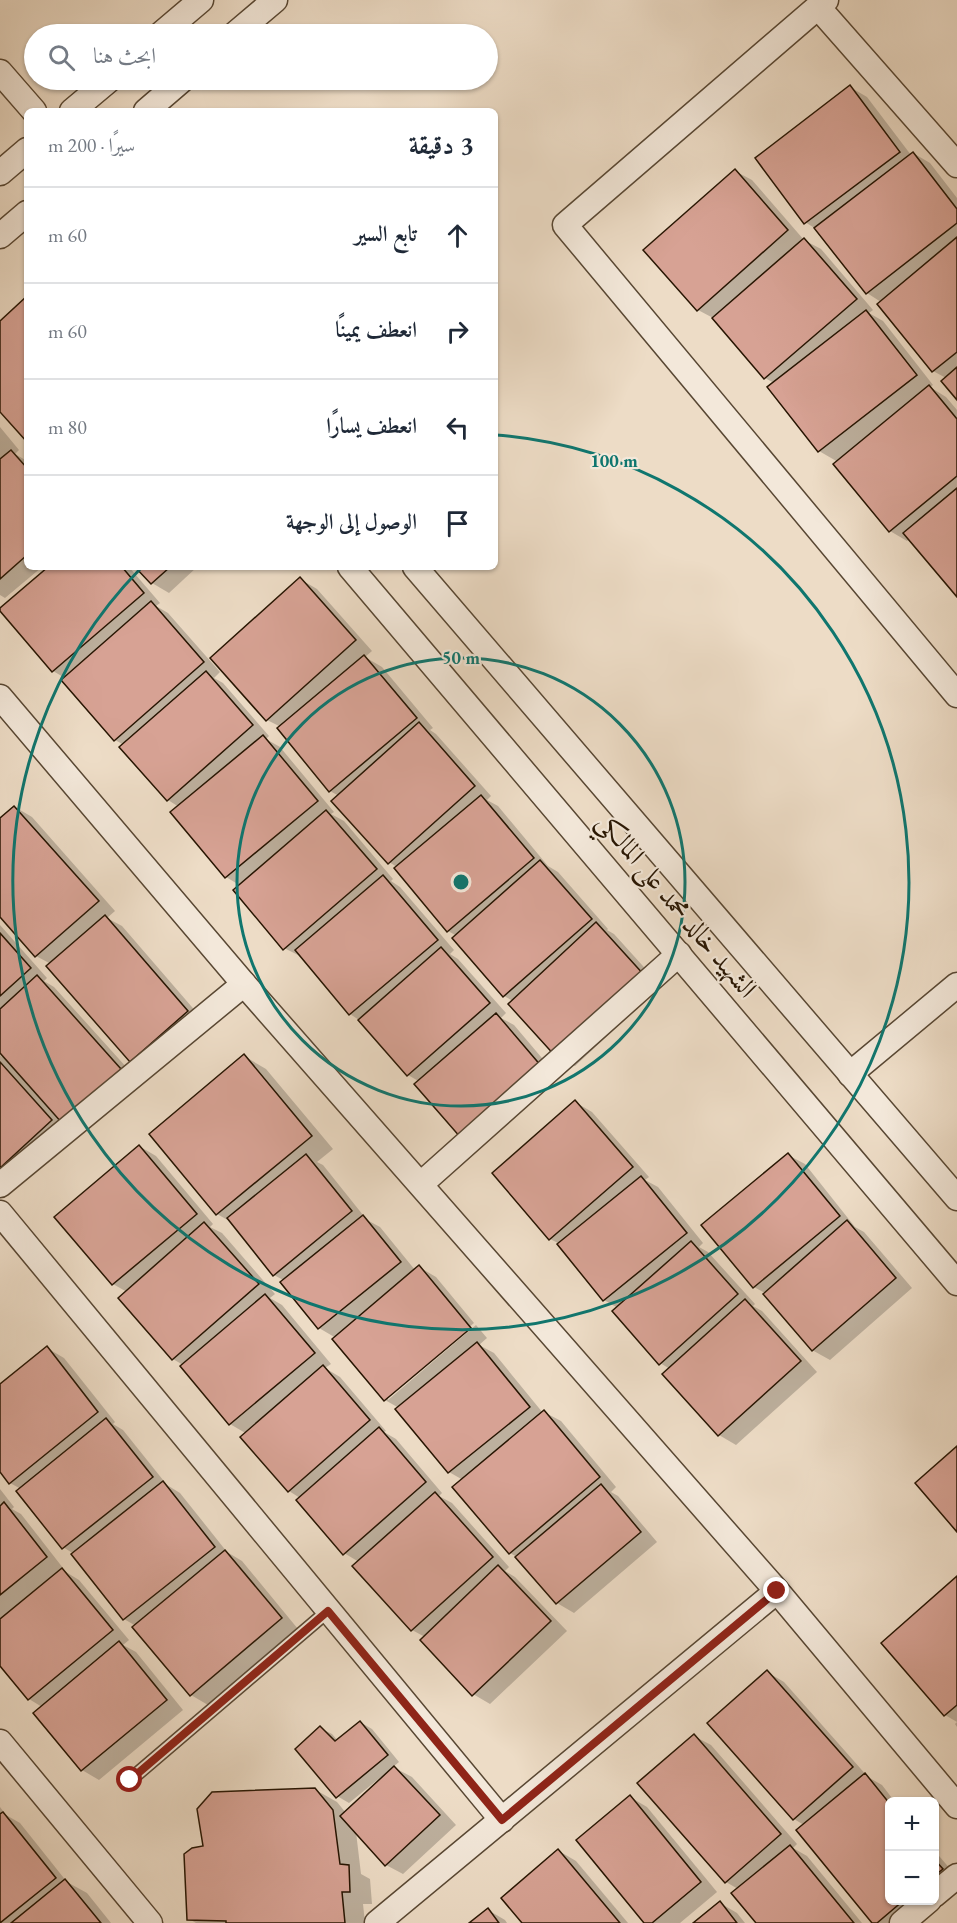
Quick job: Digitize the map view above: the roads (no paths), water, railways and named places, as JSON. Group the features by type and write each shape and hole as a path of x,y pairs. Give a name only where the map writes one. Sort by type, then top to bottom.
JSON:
{"street":[{"path":"173,24 201,0"},
{"path":"247,24 275,0"},
{"path":"957,165 822,3 565,225 957,696"},
{"path":"0,72 31,108"},
{"path":"76,108 97,90"},
{"path":"149,108 170,90"},
{"path":"0,173 24,153"},
{"path":"0,236 24,216"},
{"name":"الشهيد خالد محمد على المالكي","path":"353,570 957,1283"},
{"name":"الشهيد خالد محمد على المالكي","path":"419,570 957,1198"},
{"path":"0,698 244,984 777,1591 957,1806"},
{"path":"421,1184 679,954"},
{"path":"0,1185 244,984"},
{"path":"850,1074 957,985"},
{"path":"0,1213 502,1820"},
{"path":"378,1923 777,1591"},
{"path":"0,1742 150,1923"},
{"path":"939,1891 957,1876"},
{"path":"902,1923 922,1905"}],"lane":[{"path":"130,1780 328,1611"}]}
